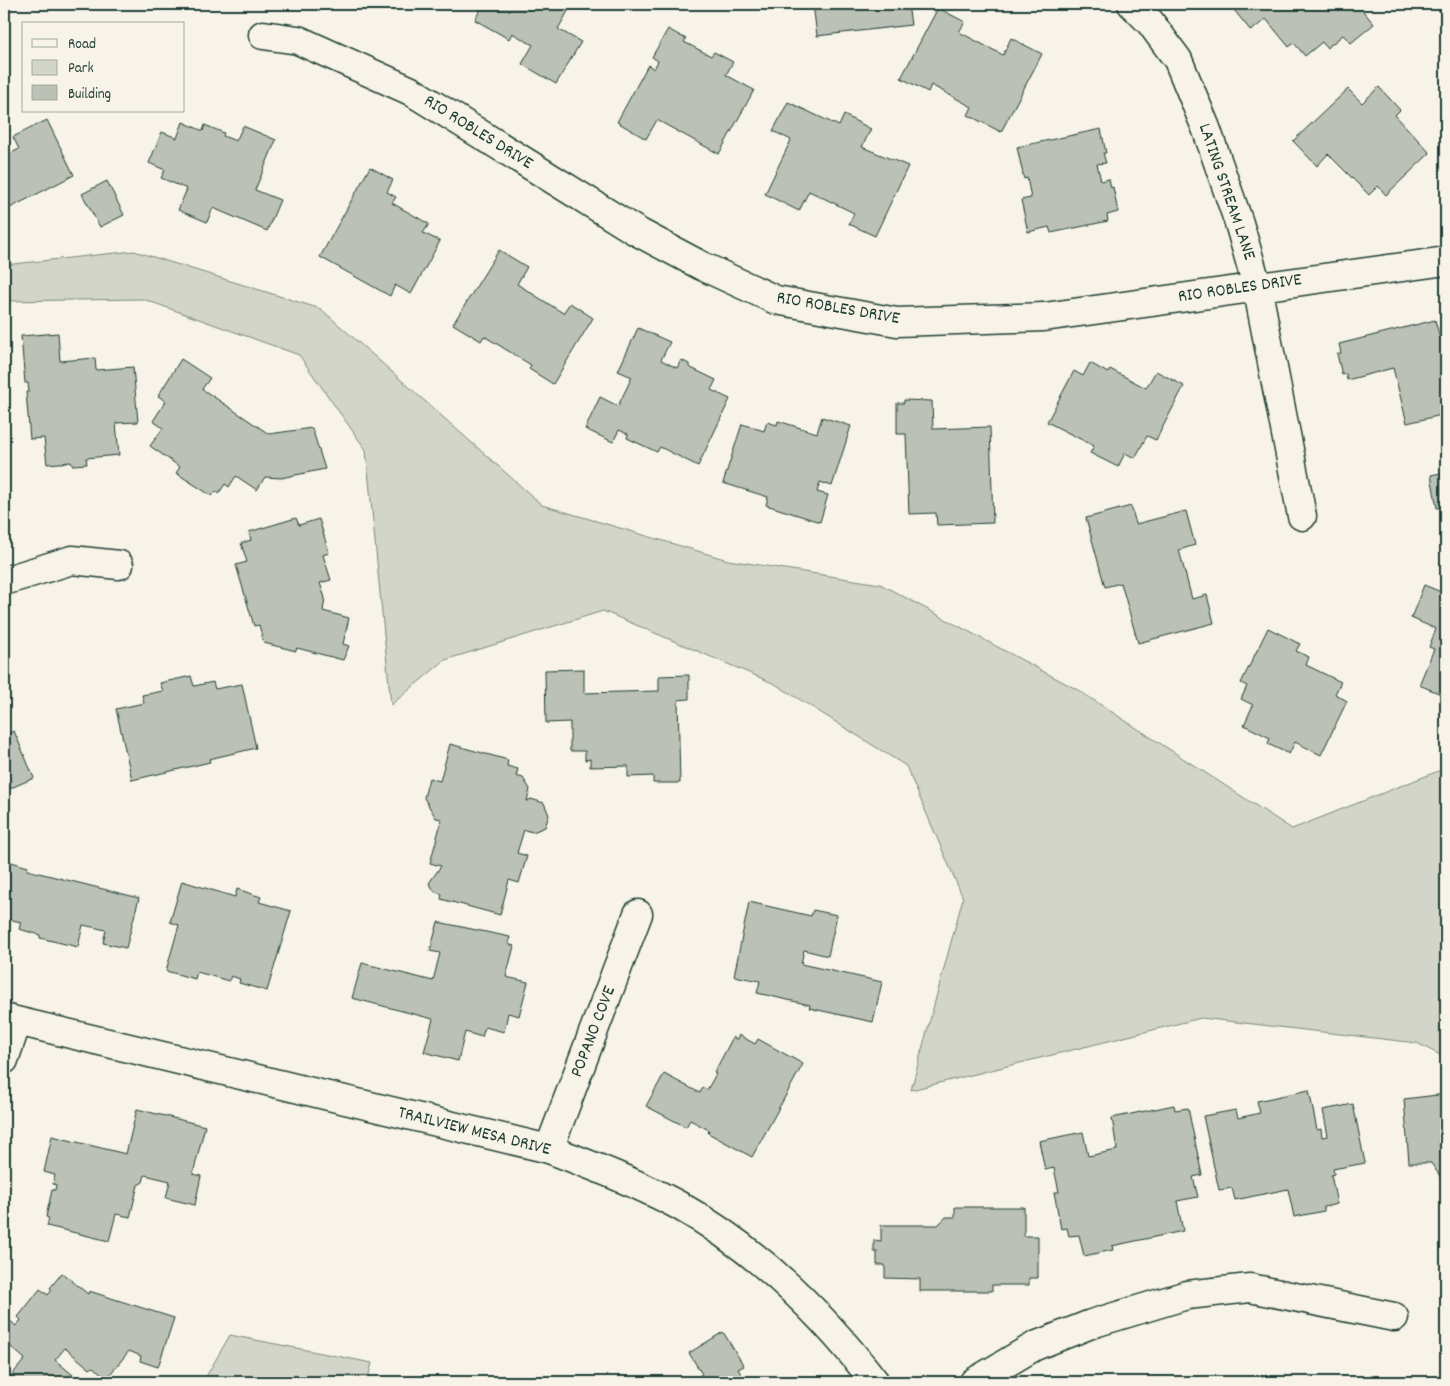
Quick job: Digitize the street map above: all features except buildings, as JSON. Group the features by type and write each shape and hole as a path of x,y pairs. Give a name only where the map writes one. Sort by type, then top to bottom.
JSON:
{"street":[{"name":"LATING STREAM LANE","path":"1132,4 1150,22 1178,60 1206,128 1239,223 1257,286 1302,516"},
{"name":"RIO ROBLES DRIVE","path":"263,34 298,40 411,90 636,231 702,266 776,300 897,322 1044,317 1446,260"},
{"path":"4,581 72,560 119,565"},
{"name":"POPANO COVE","path":"549,1149 638,914"},
{"path":"4,1060 11,1020"},
{"name":"TRAILVIEW MESA DRIVE","path":"11,1020 549,1149 629,1180 679,1206 752,1254 804,1301 875,1382"},
{"path":"974,1382 1035,1346 1091,1324 1187,1295 1250,1288 1394,1317"}],"green space":[{"path":"134,251 321,309 542,505 728,560 880,584 1078,690 1292,829 1446,768 1446,1058 1417,1043 1201,1018 911,1090 963,898 906,766 775,684 603,611 445,660 391,705 366,450 299,355 143,299 4,301 4,265"},
{"path":"230,1335 372,1363 367,1382 203,1382"}]}
